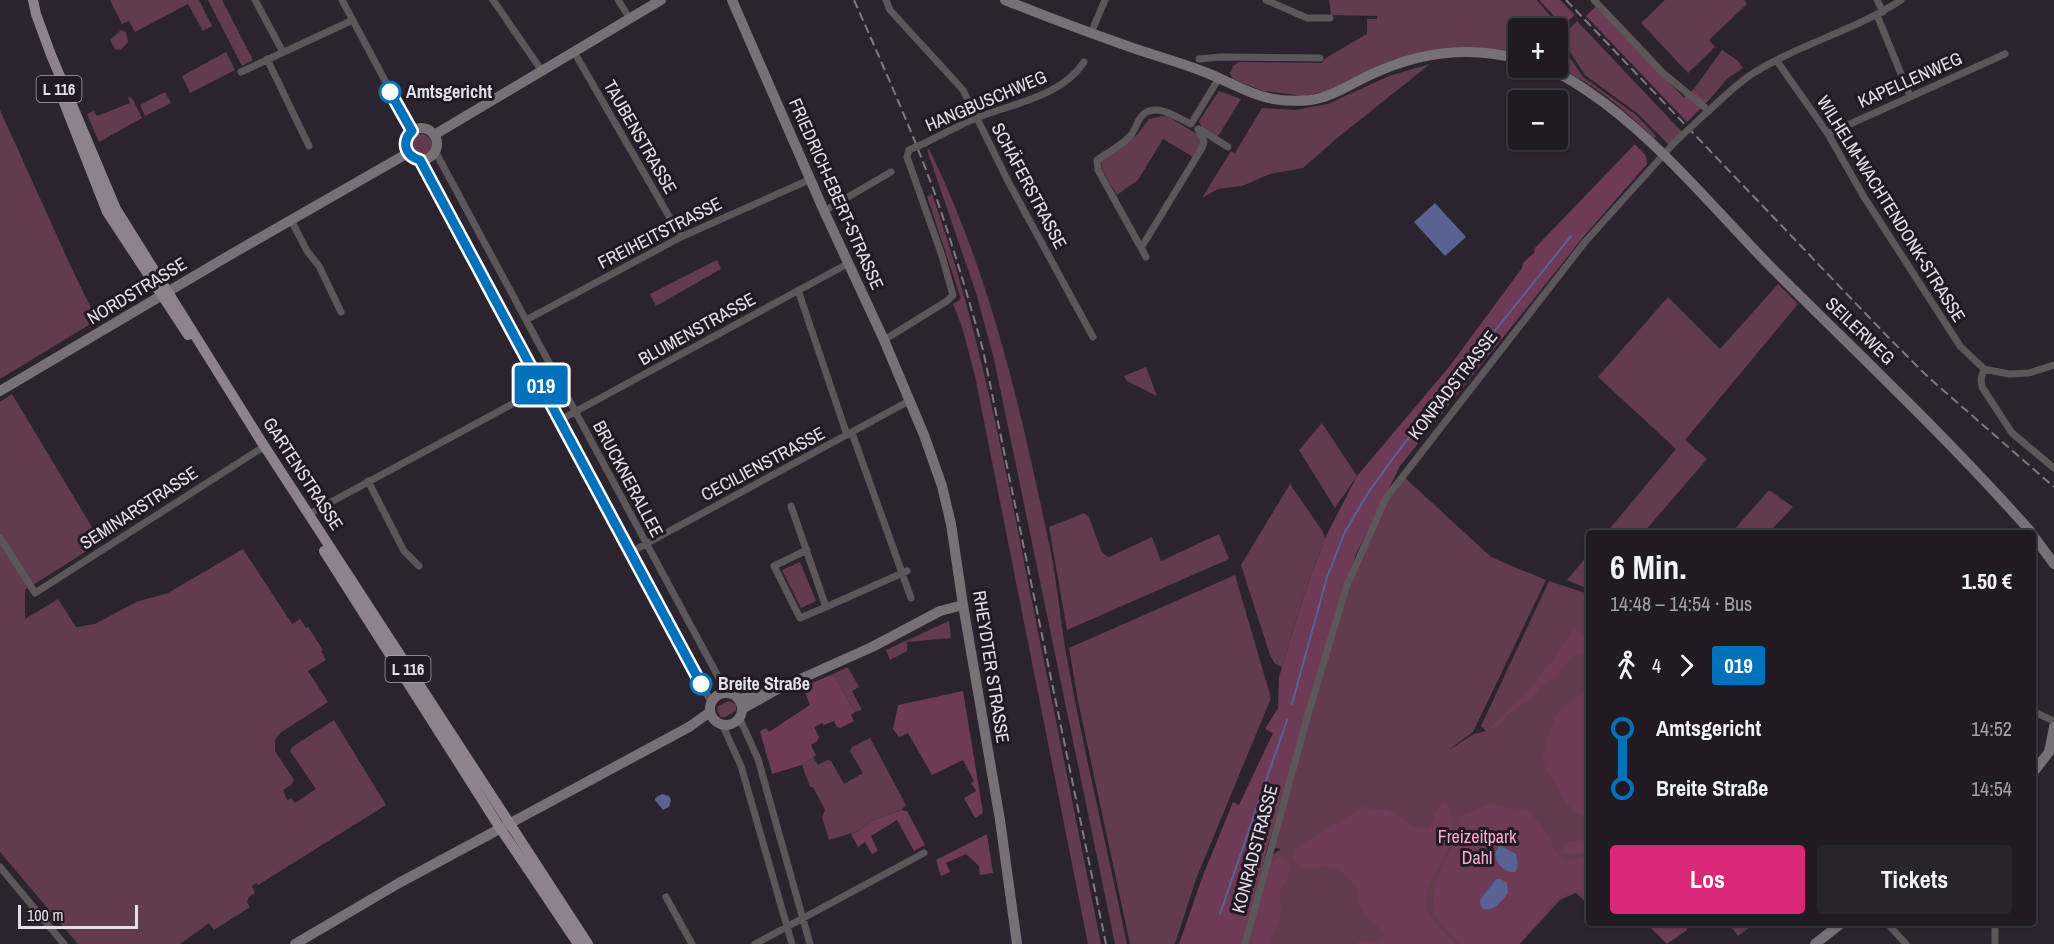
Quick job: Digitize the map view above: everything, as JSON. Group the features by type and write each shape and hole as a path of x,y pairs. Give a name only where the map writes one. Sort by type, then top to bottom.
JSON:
{"main road":[{"name":"GARTENSTRASSE","path":"27,0 38,38 107,212 166,293 252,425 578,944"},
{"name":"GARTENSTRASSE","path":"33,0 51,55 116,208 260,449 504,826 588,944"}],"street":[{"path":"255,0 283,52"},
{"path":"342,0 412,131"},
{"path":"493,0 542,71"},
{"path":"618,0 630,19"},
{"path":"434,135 661,0"},
{"name":"FRIEDRICH-EBERT-STRASSE","path":"732,0 909,401"},
{"name":"SCHÄFERSTRASSE","path":"886,0 890,10 963,90 1009,183 1093,337"},
{"path":"1005,0 1091,33 1202,71 1250,93 1291,101 1312,100 1345,90 1396,63 1430,54 1480,52 1508,57"},
{"path":"1091,33 1105,0"},
{"path":"1266,0 1307,18 1330,18"},
{"path":"1594,0 1663,73 1707,112"},
{"path":"1877,0 1910,96"},
{"name":"KONRADSTRASSE","path":"1245,944 1310,707 1347,585 1386,498 1585,242 1674,143 1743,80 1809,45 1880,14 1901,0"},
{"path":"241,72 353,20"},
{"name":"TAUBENSTRASSE","path":"574,52 681,237"},
{"name":"KAPELLENWEG","path":"1828,134 2005,54"},
{"path":"1199,59 1220,57 1320,58"},
{"path":"267,58 309,146"},
{"name":"WILHELM-WACHTENDONK-STRASSE","path":"1777,61 1828,134 1864,197 1960,346 1984,369"},
{"name":"HANGBUSCHWEG","path":"884,340 947,301 953,292 907,157 909,150 976,118 1050,91 1069,81 1084,62"},
{"path":"1191,124 1219,78"},
{"name":"SEILERWEG","path":"1565,78 1583,87 1635,127 1664,155 1772,267 1905,399 2029,530"},
{"path":"1146,257 1098,170 1097,160 1132,135 1141,116 1156,110 1167,111 1228,147"},
{"path":"422,128 434,135 437,143 435,151 429,157 420,160 408,153 406,139 412,131 422,128"},
{"path":"1141,248 1202,148 1204,142 1198,129"},
{"name":"BRUCKNERALLEE","path":"435,151 726,693"},
{"name":"NORDSTRASSE","path":"0,391 408,153"},
{"name":"BRUCKNERALLEE","path":"420,160 630,552 741,766 792,944"},
{"path":"824,211 891,172"},
{"name":"FREIHEITSTRASSE","path":"526,320 681,237 811,179"},
{"path":"291,220 319,266 341,312"},
{"name":"BLUMENSTRASSE","path":"560,420 849,263"},
{"path":"798,290 849,434 905,572 911,598"},
{"path":"2054,365 2029,373 1984,369 1981,379 1982,387 2012,433 2054,468"},
{"path":"309,514 542,388"},
{"name":"CECILIENSTRASSE","path":"630,552 909,401"},
{"name":"RHEYDTER STRASSE","path":"909,401 931,452 951,524 1000,820 1017,944"},
{"name":"SEMINARSTRASSE","path":"0,538 35,593 260,449"},
{"path":"368,481 404,551 419,566"},
{"path":"791,506 826,607"},
{"name":"SEILERWEG","path":"2036,539 2054,564"},
{"path":"807,550 774,566 800,618 905,572"},
{"path":"714,714 731,722 740,708 763,692 778,689 872,647 940,611 963,605"},
{"path":"714,714 717,697 726,693 734,694 758,759 810,944"},
{"path":"2036,713 2054,721"},
{"path":"295,944 390,888 714,714"},
{"path":"2036,769 2049,752 2054,727"},
{"path":"755,944 924,854"},
{"path":"0,867 64,944"},
{"path":"666,897 692,944"},
{"path":"1815,944 1838,926"},
{"path":"1890,926 1906,944"},
{"path":"1995,926 1995,944"}],"green space":[{"path":"110,0 199,0 212,26 203,31 188,4 135,32 129,21 122,24"},
{"path":"208,0 222,0 253,60 242,66"},
{"path":"1329,0 1537,0 1552,18 1508,18 1508,54 1427,51 1392,60 1332,90 1304,96 1263,91 1233,79 1229,72 1239,62 1322,63 1324,59 1367,34 1367,19 1377,19 1377,16 1331,15"},
{"path":"1539,0 1560,0 1575,15 1568,21 1568,18 1556,18"},
{"path":"1665,0 1744,0 1747,4 1709,40 1715,47 1688,73 1641,23"},
{"path":"1595,7 1605,14 1684,98 1694,89 1705,99 1710,99 1687,122 1586,16"},
{"path":"1577,21 1683,133 1669,145 1637,113 1585,75 1568,48 1568,30"},
{"path":"121,30 126,32 128,42 121,50 115,49 110,40"},
{"path":"1722,50 1737,60 1743,68 1727,79 1710,99 1705,99 1694,89"},
{"path":"226,52 235,70 190,93 182,76"},
{"path":"1568,55 1583,77 1636,115 1656,136 1654,138 1596,89 1568,73"},
{"path":"1430,64 1303,168 1270,174 1242,186 1218,189 1202,198 1231,151 1235,153 1262,108 1295,110 1328,104 1389,76"},
{"path":"1219,91 1241,99 1216,137 1202,128 1199,121"},
{"path":"165,92 171,103 145,116 140,105"},
{"path":"128,97 132,98 142,118 99,142 87,114 94,111 97,116 130,103"},
{"path":"0,110 97,320 0,379"},
{"path":"1169,117 1197,134 1201,144 1193,157 1163,139 1138,180 1117,195 1102,169 1101,160 1137,135 1149,119"},
{"path":"421,134 429,137 432,145 429,153 421,156 413,153 410,145 413,137"},
{"path":"1635,144 1646,156 1647,164 1585,235 1400,466 1356,554 1340,598 1267,849 1243,944 1179,944 1202,878 1233,802 1239,805 1273,733 1265,729 1278,708 1279,677 1304,595 1325,538 1357,476 1449,367 1522,268 1523,263 1535,252 1534,249"},
{"path":"929,149 951,197 987,294 1028,446 1050,548 1066,654 1127,944 1115,944 994,359 976,293 927,150"},
{"path":"932,194 948,242 988,389 1101,944 1088,944 975,376 962,327 953,304 961,299 927,196"},
{"path":"717,260 721,269 656,306 650,294"},
{"path":"1778,284 1798,304 1685,440 1707,459 1646,530 1609,530 1676,449 1598,377 1668,297 1720,349"},
{"path":"1146,367 1157,396 1127,381 1124,376"},
{"path":"12,394 101,542 25,590 25,619 58,599 76,627 95,624 136,602 168,593 243,549 292,624 300,619 306,628 308,627 323,650 321,651 326,660 308,671 328,702 280,733 275,740 275,751 294,780 283,790 287,800 291,798 295,803 316,789 290,751 292,747 334,720 386,805 258,885 256,883 252,886 255,893 249,897 247,902 250,907 214,930 209,923 180,944 78,944 0,852 0,402"},
{"path":"1322,423 1357,476 1335,508 1299,450"},
{"name":"Freizeitpark Dahl","path":"1403,476 1491,557 1546,580 1473,732 1447,751 1474,734 1486,731 1481,726 1549,581 1586,593 1586,902 1576,893 1560,900 1520,944 1248,944 1270,856 1281,849 1271,847 1357,563 1384,506"},
{"path":"1290,484 1325,538 1304,595 1282,667 1275,664 1270,655 1241,565"},
{"path":"1769,490 1793,507 1771,530 1734,530"},
{"path":"1084,513 1089,517 1102,553 1109,557 1152,537 1161,561 1219,534 1229,559 1067,630 1049,527"},
{"path":"1586,557 1586,588 1567,580"},
{"path":"800,562 816,601 801,608 782,570"},
{"path":"1235,575 1271,698 1196,879 1175,944 1130,944 1078,701 1069,648"},
{"path":"949,621 951,638 907,642 907,651 890,660 886,650"},
{"path":"1573,629 1586,637 1586,655 1579,655 1568,661 1557,677 1540,688 1532,699 1509,713 1502,723 1487,731 1532,686"},
{"path":"848,667 859,687 852,691 862,710 855,712 833,674"},
{"path":"833,674 855,712 851,715 854,721 840,728 834,721 814,727 819,737 811,745 816,755 802,765 772,774 760,731 766,728 769,732 810,705 803,687"},
{"path":"963,691 983,813 975,818 964,798 976,791 971,783 974,781 963,760 932,775 908,733 899,737 893,729 898,705"},
{"path":"1586,692 1586,818 1573,811 1565,801 1542,761 1554,719 1566,705"},
{"path":"729,701 736,704 736,711 721,717 717,711 718,706"},
{"path":"870,738 906,805 901,810 871,821 859,831 829,840 822,817 825,810 813,787 810,787 802,765 813,757 818,765 828,760 831,761 844,784 863,773 850,751 852,747"},
{"path":"1446,800 1452,818 1452,837 1429,885 1427,906 1433,920 1456,944 1356,944 1363,941 1383,940 1384,935 1362,910 1354,884 1347,876 1334,868 1301,869 1293,860 1293,850 1366,805 1368,810 1390,811 1417,828 1429,828 1437,808"},
{"name":"Freizeitpark Dahl","path":"1489,804 1530,811 1563,859 1573,860 1586,856 1586,899 1576,891 1558,898 1519,944 1460,944 1434,914 1433,901 1435,889 1456,831 1456,818","holes":["1499,878 1508,893 1498,906 1484,894 1494,880"]},
{"path":"901,810 907,811 925,845 914,851 897,820 871,836 878,851 872,854 865,842 858,847 851,834 859,831 871,821"},
{"path":"987,834 993,873 980,875 979,866 966,854 946,863 950,872 941,876 936,860"},
{"path":"1586,840 1586,851 1574,856 1561,852 1568,842"},
{"path":"1281,856 1287,861 1290,870 1281,889 1281,913 1271,944 1249,944 1269,864"},
{"path":"1649,926 1688,926 1687,930 1667,944"},
{"path":"1730,926 1751,926 1738,936"}],"water":[{"path":"1435,203 1466,237 1445,256 1414,222"},
{"path":"662,794 669,796 671,800 669,807 663,810 655,800"},
{"path":"1499,845 1516,854 1518,866 1515,872 1505,869 1497,861 1495,854"},
{"path":"1496,879 1507,883 1508,893 1494,907 1483,909 1480,900"}],"waterway":[{"path":"1292,704 1327,577 1345,532 1368,493 1399,450 1571,236"},
{"path":"1220,914 1287,720"}],"railway":[{"path":"854,0 906,119 934,191 983,350 1106,944"},
{"path":"1566,0 1928,377 2054,487"}],"bus line":[{"name":"019","path":"390,92 412,131 405,144 408,153 411,157 420,160 701,684"}],"place":[{"name":"Amtsgericht","path":"390,92"},
{"name":"Breite Straße","path":"701,684"}]}
